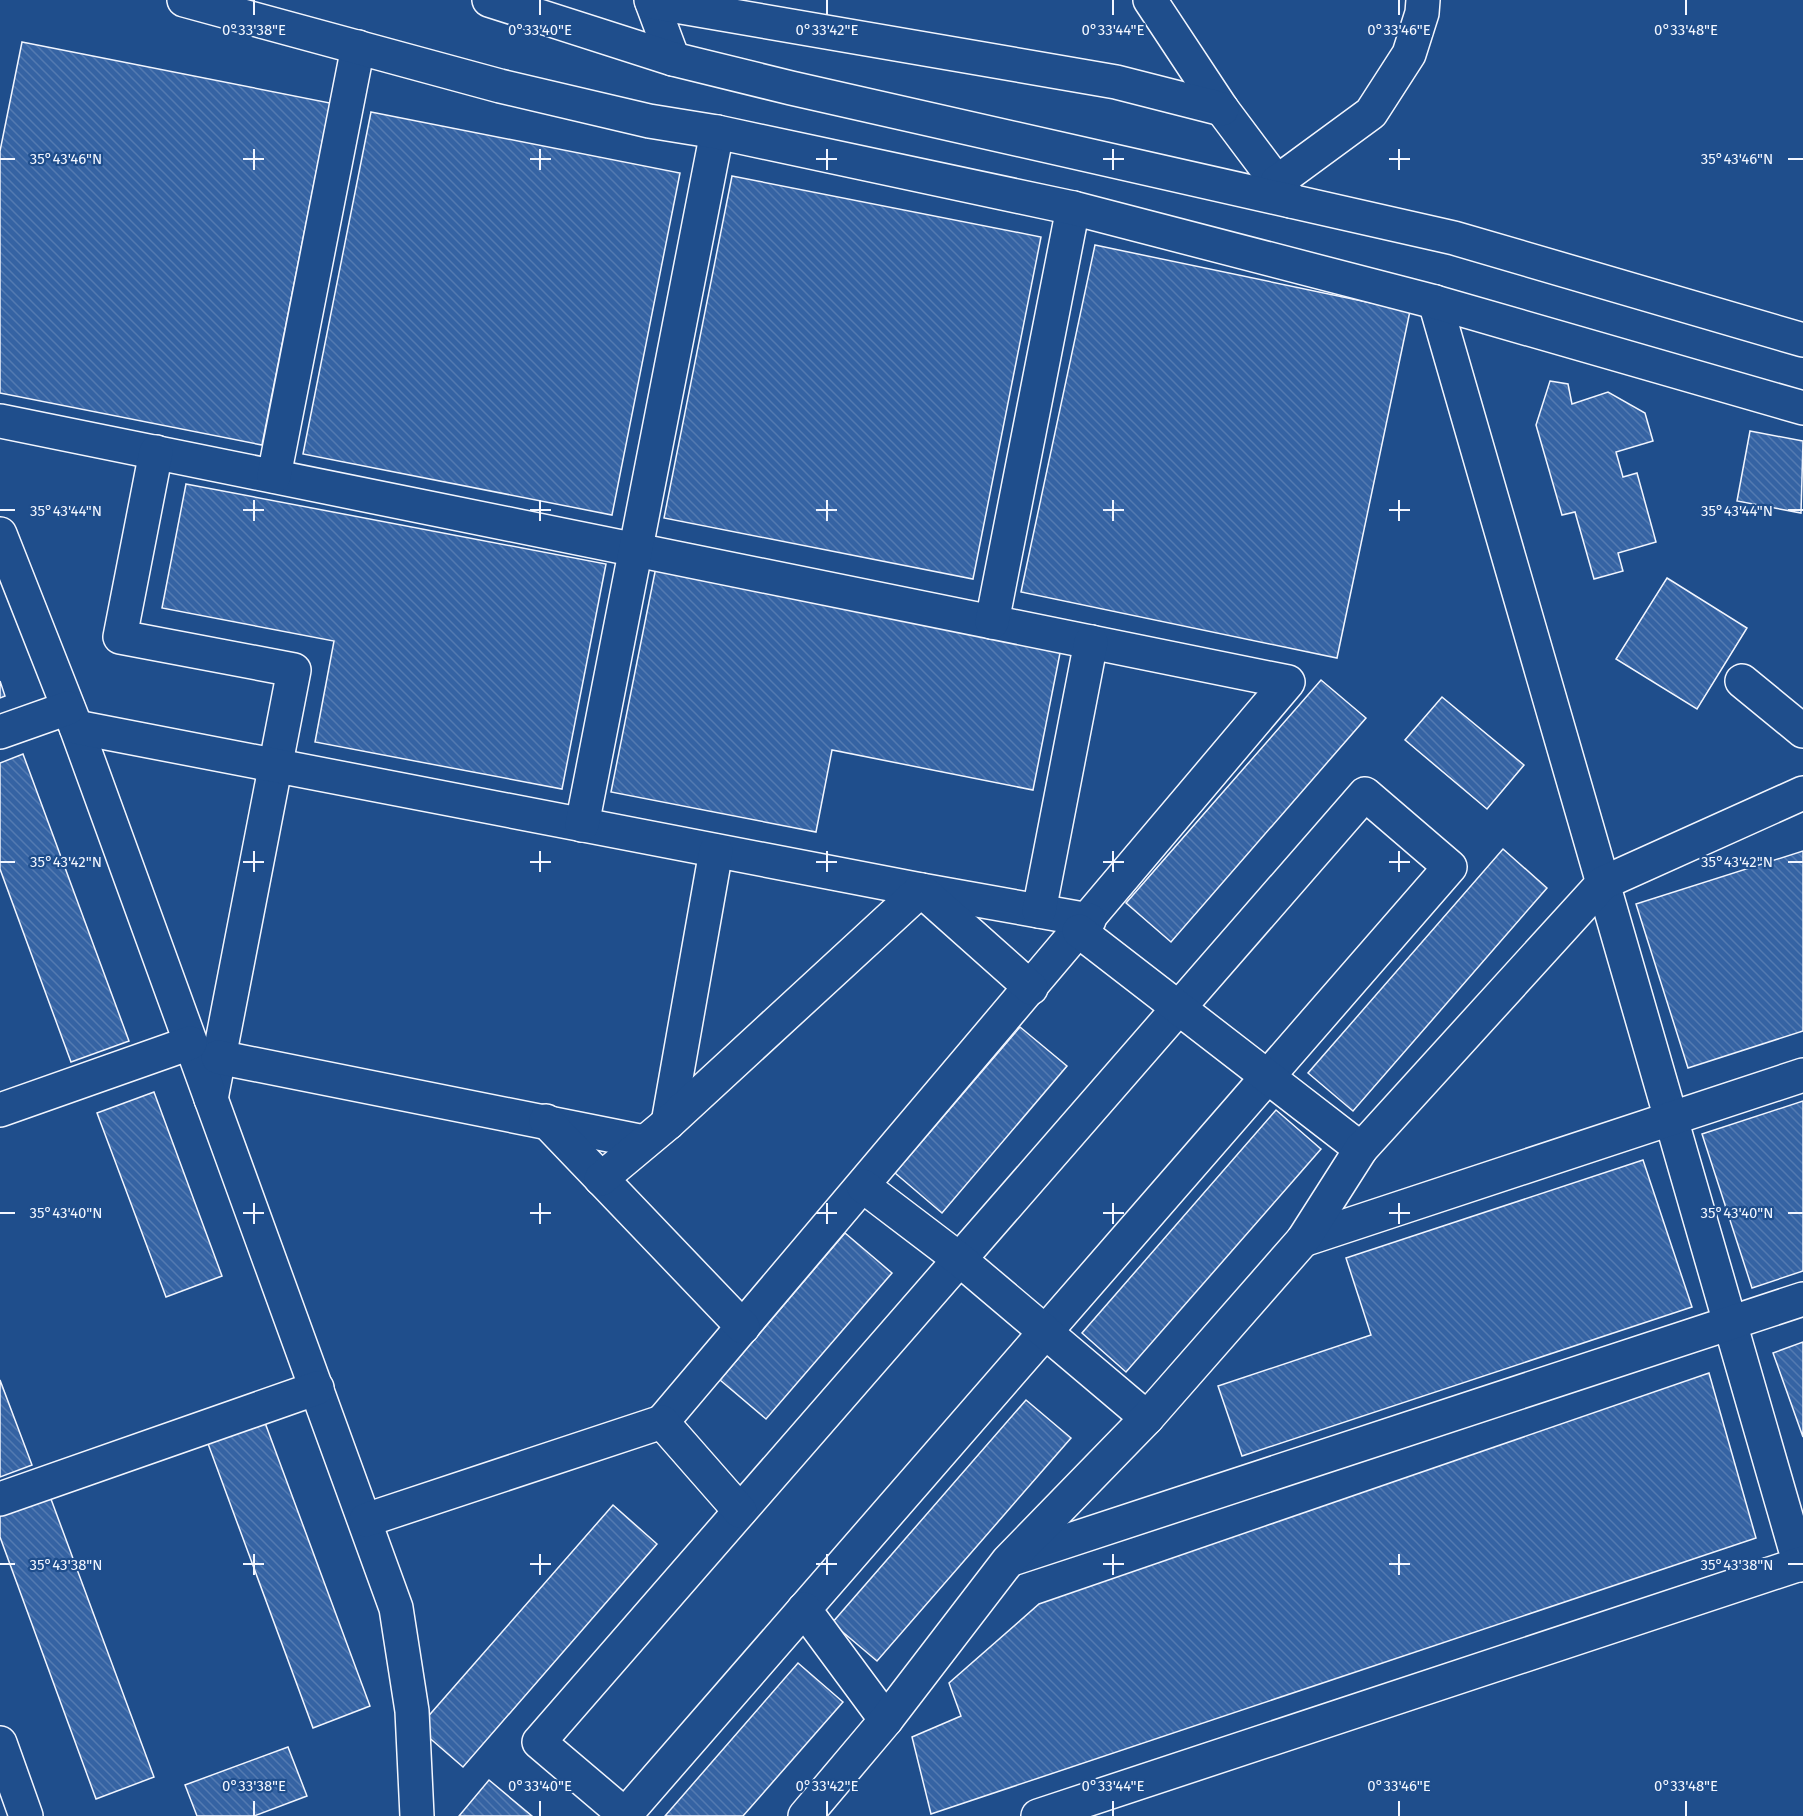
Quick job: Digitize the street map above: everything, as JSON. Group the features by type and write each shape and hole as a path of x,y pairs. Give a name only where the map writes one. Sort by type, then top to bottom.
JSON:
{"street":[{"path":"184,0 500,86 649,121 717,132 1073,208 1435,302 1803,408"},
{"path":"489,0 673,59 1284,192 1454,238 1803,340"},
{"path":"1150,0 1222,110 1284,192"},
{"path":"1284,192 1371,113 1409,54 1423,0"},
{"path":"673,59 652,1 1116,82 1222,110"},
{"path":"274,476 358,47"},
{"path":"582,825 717,132"},
{"path":"992,622 1073,208"},
{"path":"1038,1816 1801,1564 1435,302"},
{"path":"0,421 1288,682 662,1422 366,1520"},
{"path":"156,452 120,637 294,670 275,766 204,1050"},
{"path":"0,534 204,1050 211,1098 366,1520 396,1608 412,1711 417,1816"},
{"path":"1039,911 1091,642"},
{"path":"1743,681 1803,732"},
{"path":"0,732 72,718 275,766 1039,911 1084,925 1178,1008 1361,1149"},
{"path":"805,1816 886,1719 1008,1561 1148,1418 1303,1240 1361,1149 1603,883 1803,793"},
{"path":"1365,794 1450,867 625,1815 539,1742 1178,1008 1365,794"},
{"path":"656,1132 716,851"},
{"path":"921,890 1031,988"},
{"path":"601,1179 656,1132 921,890"},
{"path":"0,1110 204,1050 546,1121 656,1132"},
{"path":"1303,1240 1803,1076"},
{"path":"546,1121 743,1328"},
{"path":"863,1186 959,1259 1148,1418"},
{"path":"1008,1561 1803,1299"},
{"path":"0,1499 317,1388"},
{"path":"662,1422 740,1511"},
{"path":"804,1610 886,1719"},
{"path":"0,1743 26,1816"}],"building":[{"path":"22,42 330,103 262,445 0,393 0,151"},
{"path":"371,112 680,173 612,515 303,454"},
{"path":"732,176 1041,237 973,579 664,518"},
{"path":"1095,245 1410,311 1337,658 1021,592"},
{"path":"1550,381 1568,384 1572,404 1608,392 1645,413 1653,441 1616,452 1623,477 1637,473 1656,542 1618,553 1623,571 1594,579 1575,512 1562,515 1536,425"},
{"path":"1750,431 1803,441 1801,513 1737,501"},
{"path":"186,484 606,564 562,789 315,742 334,641 162,608"},
{"path":"656,567 1061,648 1033,790 832,750 816,832 611,792"},
{"path":"1667,578 1747,628 1697,709 1616,659"},
{"path":"1321,680 1366,718 1171,942 1126,903"},
{"path":"0,681 5,696 0,698"},
{"path":"1442,697 1524,765 1487,809 1405,740"},
{"path":"23,754 129,1041 71,1062 0,869 0,763"},
{"path":"1503,849 1547,888 1353,1111 1308,1073"},
{"path":"1803,851 1803,1031 1688,1068 1636,904"},
{"path":"1020,1027 1067,1066 942,1213 895,1173"},
{"path":"154,1092 222,1276 166,1297 97,1113"},
{"path":"1803,1101 1803,1271 1752,1288 1702,1134"},
{"path":"1276,1110 1321,1149 1126,1372 1082,1333"},
{"path":"1643,1160 1692,1307 1242,1456 1218,1386 1371,1335 1346,1258"},
{"path":"845,1233 892,1273 766,1419 720,1380"},
{"path":"1803,1342 1803,1437 1773,1353"},
{"path":"1709,1373 1756,1538 931,1814 912,1737 961,1716 949,1683 1039,1604"},
{"path":"0,1380 32,1465 0,1477"},
{"path":"1026,1400 1071,1438 877,1661 832,1623"},
{"path":"264,1420 370,1706 313,1728 207,1441"},
{"path":"48,1491 154,1777 96,1799 0,1537 0,1509"},
{"path":"613,1505 657,1544 463,1767 418,1728"},
{"path":"798,1663 843,1702 743,1816 665,1816"},
{"path":"288,1747 307,1796 254,1816 197,1816 185,1785"},
{"path":"489,1780 532,1816 459,1816"}]}
